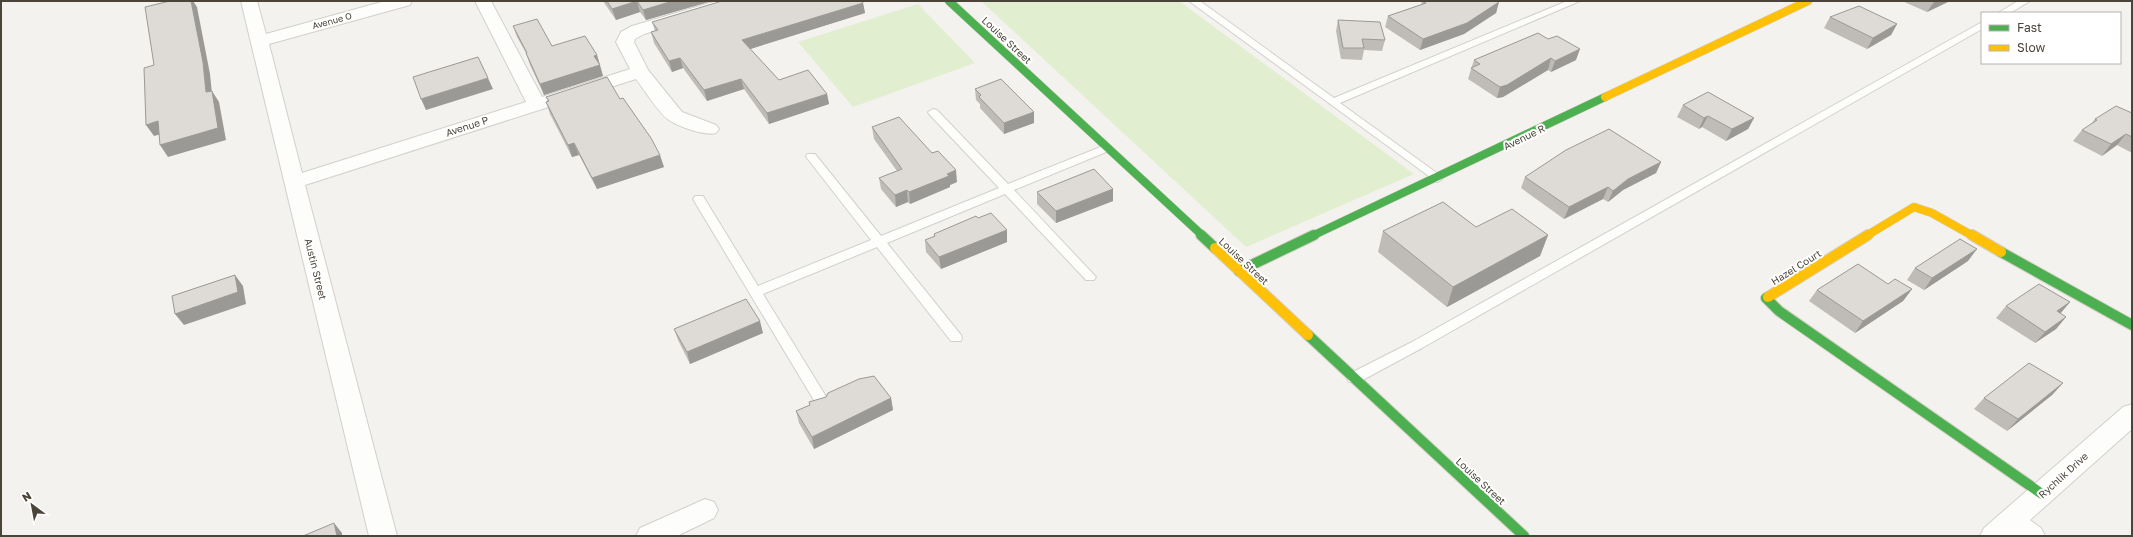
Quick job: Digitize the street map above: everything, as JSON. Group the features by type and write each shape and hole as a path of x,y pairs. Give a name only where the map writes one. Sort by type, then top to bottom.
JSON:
{"street":[{"name":"Austin Street","path":"249,1 261,41 294,182 383,536"},
{"name":"Avenue O","path":"261,41 404,1"},
{"path":"483,1 536,104"},
{"path":"709,129 675,116 640,72 625,42 627,36 638,30 735,1"},
{"name":"Louise Street","path":"950,1 1524,536"},
{"name":"Avenue R","path":"1239,271 1808,1"},
{"name":"Avenue P","path":"294,182 640,72"},
{"name":"Hazel Court","path":"2042,494 1779,311 1766,298 1914,207 1932,213 2132,325"},
{"name":"Rychlik Drive","path":"2012,531 2042,494 2132,414"},
{"path":"650,536 704,510"}],"lane":[{"path":"1194,1 1437,178"},
{"path":"1333,102 1575,1"},
{"path":"2006,12 2025,1"},
{"path":"1354,378 1417,345 1981,26"},
{"path":"933,112 1090,277"},
{"path":"755,292 1107,148"},
{"path":"811,156 956,338"},
{"path":"699,199 823,403"}],"green space":[{"path":"981,1 1179,1 1414,174 1246,247"},
{"path":"918,4 975,63 853,107 798,42"}],"building":[{"path":"170,1 191,1 203,62 206,92 212,91 218,128 160,145 158,121 146,125 144,68 154,65 145,7"},
{"path":"607,1 637,1 612,9"},
{"path":"637,1 673,1 643,10"},
{"path":"722,1 862,1 863,3 742,40 779,80 808,70 827,94 767,113 741,79 704,90 680,58 669,61 651,32 658,30 652,22"},
{"path":"1422,1 1499,2 1467,23 1423,39 1388,16 1426,3"},
{"path":"1859,6 1897,24 1873,38 1830,17"},
{"path":"537,19 552,46 585,36 597,55 594,56 600,65 540,84 527,53 513,26"},
{"path":"1338,20 1380,22 1385,40 1362,39 1364,48 1343,48"},
{"path":"1538,33 1548,39 1557,36 1580,49 1555,61 1551,58 1507,85 1500,87 1471,68 1480,64 1474,60"},
{"path":"478,57 488,78 421,99 413,77"},
{"path":"607,77 620,99 623,98 651,138 660,155 592,178 574,143 568,145 546,102 549,101 546,97"},
{"path":"1001,79 1034,112 1004,123 979,97 981,95 975,89"},
{"path":"1708,92 1754,118 1732,129 1708,116 1704,118 1683,105"},
{"path":"2116,106 2132,113 2132,137 2126,134 2111,144 2082,130 2097,120 2095,119"},
{"path":"899,117 932,153 938,151 956,170 947,174 949,176 909,192 907,190 895,195 879,178 902,169 872,127"},
{"path":"1609,129 1661,162 1628,179 1613,191 1608,187 1569,207 1525,177 1566,150"},
{"path":"1094,169 1113,189 1056,211 1037,192"},
{"path":"1443,202 1476,227 1512,209 1548,235 1453,287 1383,231"},
{"path":"991,213 1007,230 939,257 925,240 935,236 934,234 976,216 978,218"},
{"path":"1960,239 1977,249 1932,278 1915,268"},
{"path":"1858,264 1888,284 1895,279 1912,289 1863,321 1817,290"},
{"path":"235,275 238,292 175,314 172,296"},
{"path":"2039,284 2070,302 2057,311 2066,317 2045,332 2006,306"},
{"path":"746,299 760,321 687,352 674,329"},
{"path":"2029,363 2063,383 2018,419 1984,398"},
{"path":"874,376 891,398 812,437 796,411 810,405 809,402 826,397 828,393 859,379"},
{"path":"334,523 337,536 303,536"}],"traffic: fast":[{"path":"949,1 1215,248"},
{"path":"1239,271 1605,97"},
{"path":"2001,252 2132,325"},
{"path":"1768,297 1766,298 1779,311 2042,494"},
{"path":"1308,335 1524,536"}],"traffic: slow":[{"path":"1605,97 1808,1"},
{"path":"1768,297 1914,207 1932,213 2001,252"},
{"path":"1215,248 1308,335"}]}
